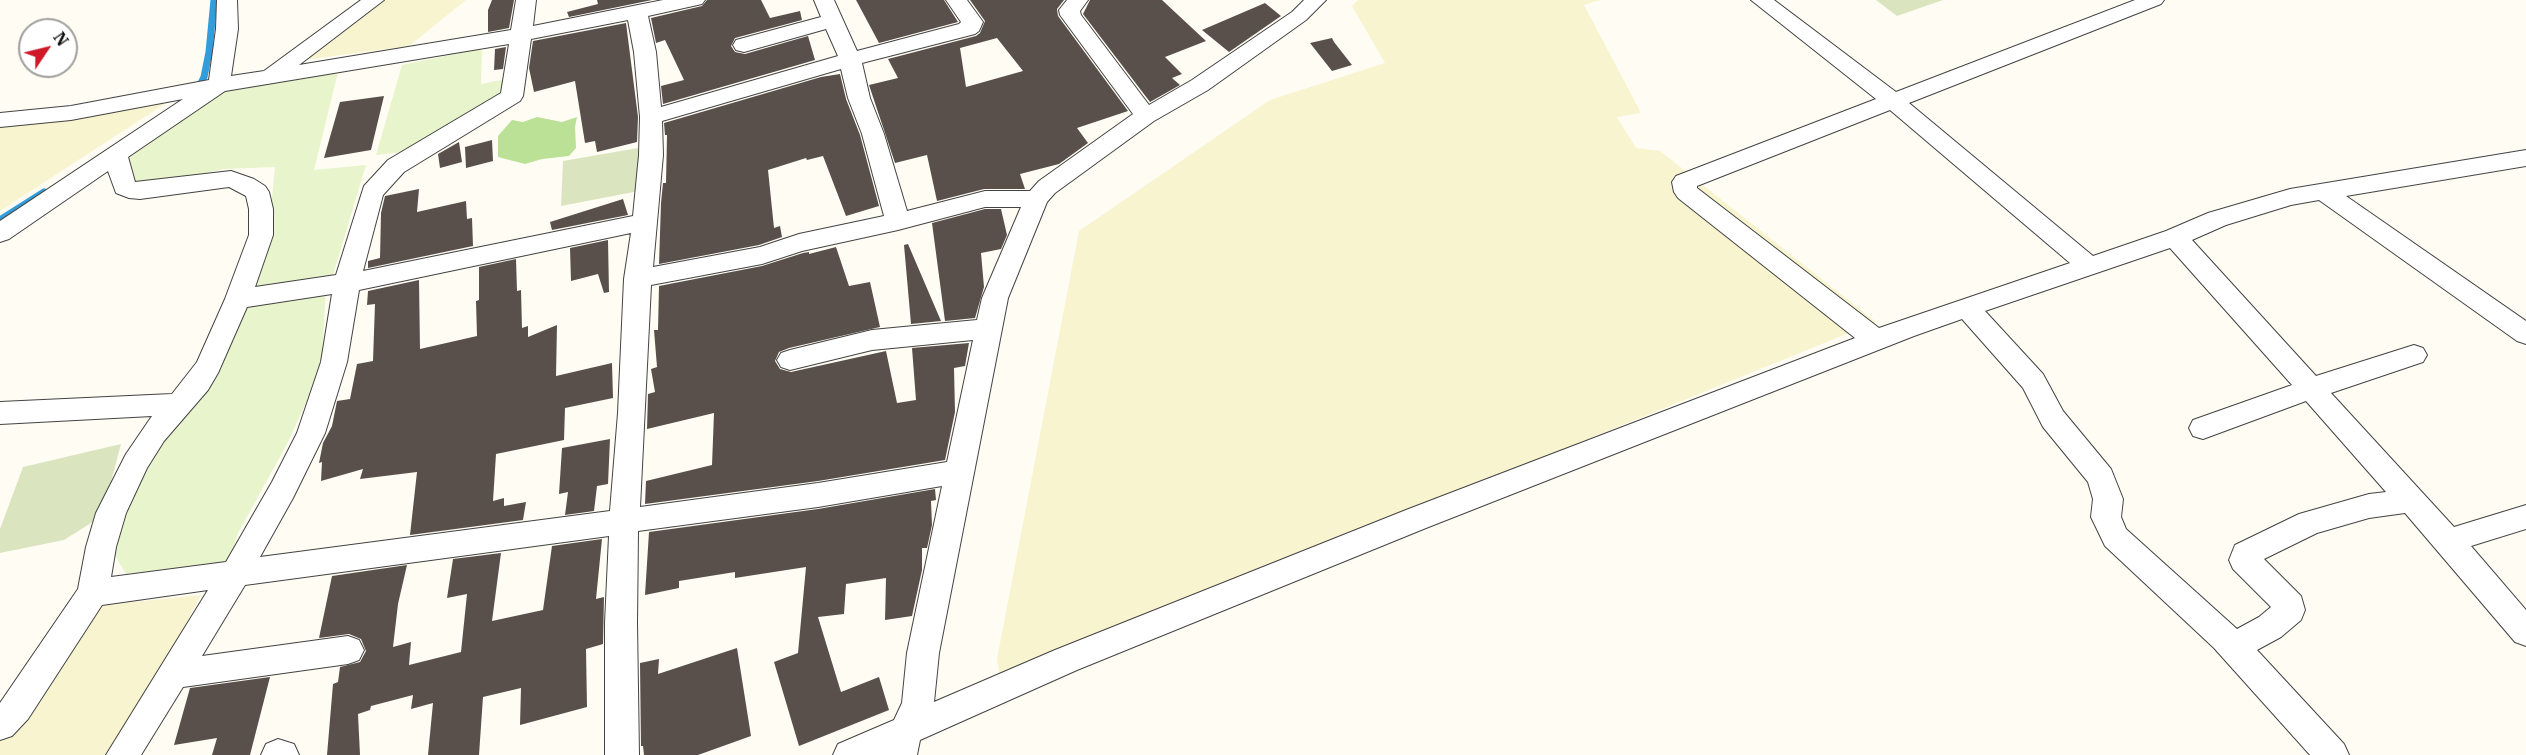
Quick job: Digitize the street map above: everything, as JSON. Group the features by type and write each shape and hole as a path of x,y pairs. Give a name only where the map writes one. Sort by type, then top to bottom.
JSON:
{"street":[{"path":"0,233 116,154 205,87 227,29 227,0"},
{"path":"270,76 374,0"},
{"path":"123,755 236,573 283,490 310,433 334,362 347,283 372,192 396,166 509,100 512,96 526,0"},
{"path":"0,120 71,112 205,87 520,35 695,0"},
{"path":"824,0 850,59 859,98 873,134 898,222"},
{"path":"651,117 850,59 968,29 972,26 972,22 956,0"},
{"path":"1078,0 1070,10 1071,15 1146,116"},
{"path":"902,744 918,703 923,653 994,298 1036,199 1047,187 1146,116 1200,84 1299,16 1315,0"},
{"path":"1761,0 1893,101 2089,266"},
{"path":"1876,340 1686,192 1684,182 2141,2"},
{"path":"622,755 621,622 624,522 632,413 637,279 651,155 651,117 645,52 637,12"},
{"path":"744,45 832,21"},
{"path":"0,725 16,708 93,593 101,547 111,513 148,443 198,383 208,366 238,299 261,235 261,209 257,192 231,179 140,191 129,190 124,187 116,154"},
{"path":"850,755 902,744 1066,660 1416,519 1876,340 2175,237 2217,219 2290,197 2526,158"},
{"path":"2322,191 2526,334"},
{"path":"637,279 762,255 799,243 898,222 986,199 1036,199"},
{"path":"238,299 347,283 644,222"},
{"path":"2175,237 2448,541 2526,632"},
{"path":"1967,308 2033,381 2053,419 2101,477 2108,499 2106,517 2115,537 2233,647 2332,755"},
{"path":"790,360 872,340 989,329"},
{"path":"2202,428 2414,355"},
{"path":"0,413 180,404"},
{"path":"93,593 818,495 959,472"},
{"path":"2233,647 2270,627 2290,609 2290,606 2276,591 2244,560 2246,554 2309,523 2369,506 2411,500"},
{"path":"2448,541 2526,517"},
{"path":"173,674 348,650"}],"shaded area":[{"path":"379,0 466,0 409,46 304,60"},
{"path":"1358,0 1600,0 1584,5 1641,113 1617,117 1636,148 1660,151 1876,322 1000,678 997,659 1079,231 1270,100 1385,63 1352,6"},
{"path":"180,94 0,211 0,121"},
{"path":"201,595 135,719 113,755 0,755 0,737 103,605"}],"green space":[{"path":"1876,0 1943,0 1897,16"},
{"path":"479,49 482,51 481,84 511,78 506,98 412,151 376,155 402,65"},
{"path":"339,68 314,170 366,165 333,275 239,290 245,277 266,259 275,167 224,169 124,191 125,160 213,96 224,90"},
{"path":"537,117 562,122 577,117 576,148 569,156 542,159 525,164 498,157 498,136 512,120 523,122"},
{"path":"638,148 639,191 561,206 563,161"},
{"path":"326,291 321,370 287,444 238,533 229,562 126,574 109,545 137,478 236,308"},
{"path":"121,444 102,516 64,540 0,553 0,529 23,467"}],"building":[{"path":"492,0 514,0 509,28 488,32 488,10"},
{"path":"597,0 652,0 569,17 567,12 598,4"},
{"path":"707,0 761,0 770,18 800,11 802,20 735,38 731,46 735,52 745,54 808,36 815,60 663,104 661,86 684,80 665,40 656,43 651,18 702,6"},
{"path":"856,0 944,0 958,22 879,43"},
{"path":"970,0 1064,0 1057,9 1058,16 1128,111 1077,128 1088,143 1059,164 1020,174 1025,189 984,189 937,201 927,155 895,163 869,85 898,78 888,59 976,36 980,33 985,21","holes":["997,38 1023,71 966,87 960,48"]},
{"path":"1090,0 1162,0 1206,41 1165,57 1182,74 1172,78 1180,85 1150,102 1083,14"},
{"path":"1265,3 1281,16 1229,52 1202,30"},
{"path":"626,23 638,117 637,142 597,152 595,141 585,143 575,81 534,92 529,68 533,41"},
{"path":"1332,38 1352,65 1332,71 1310,43"},
{"path":"506,47 503,69 494,70 495,49"},
{"path":"840,74 846,99 860,135 879,206 846,216 823,156 807,160 806,158 768,170 774,228 780,226 782,237 759,245 659,264 661,203 663,183 666,183 667,135 665,135 664,123 821,77"},
{"path":"384,96 371,150 324,158 340,102"},
{"path":"492,140 493,161 466,168 465,147"},
{"path":"459,142 462,162 440,168 438,154"},
{"path":"419,189 417,212 466,201 467,219 472,218 473,246 368,268 368,261 380,258 381,213 385,196"},
{"path":"623,199 628,215 552,230 550,222"},
{"path":"985,209 1001,209 1007,235 1001,249 981,253 984,287 975,318 945,321 932,223"},
{"path":"608,240 609,292 604,293 598,274 571,281 570,248"},
{"path":"908,244 941,321 911,324 904,245"},
{"path":"836,247 849,286 870,282 880,327 789,348 779,352 775,361 780,369 791,372 886,351 897,403 916,400 912,348 969,343 965,366 954,368 955,412 945,460 818,481 645,504 646,481 712,465 714,413 647,429 648,394 655,392 651,369 657,367 654,330 658,330 659,286 762,266 803,253 809,252 809,254"},
{"path":"516,259 517,291 521,290 522,328 528,326 528,337 557,325 556,376 612,363 613,398 565,408 564,440 496,454 493,501 504,498 504,506 526,502 523,520 410,535 417,472 360,479 363,469 321,481 322,462 319,463 323,443 332,426 337,401 350,399 357,364 373,361 375,304 367,305 368,291 419,280 420,349 477,336 476,301 479,300 479,267"},
{"path":"610,439 608,484 597,486 594,511 565,515 568,492 559,494 562,448"},
{"path":"935,489 936,500 931,501 932,525 927,548 922,548 922,570 912,616 885,620 886,578 846,584 844,614 818,617 841,692 879,677 889,710 799,746 774,662 798,653 806,567 735,578 735,572 679,581 679,588 645,595 649,532 818,509"},
{"path":"602,539 596,599 604,597 603,644 586,649 587,707 520,725 521,688 483,697 479,755 428,755 433,703 411,709 413,695 371,706 370,710 358,714 360,755 327,755 333,684 338,682 340,667 360,662 366,651 361,639 349,634 319,638 332,576 407,565 398,604 393,647 411,642 409,665 461,652 467,594 447,598 453,559 501,553 492,621 543,610 552,546"},
{"path":"737,648 751,736 698,755 644,755 643,746 641,746 640,663 659,659 658,674"},
{"path":"270,677 250,755 212,755 217,738 174,745 190,688"}],"waterway":[{"path":"198,89 204,77 209,52 214,0"},
{"path":"0,220 44,192"}]}
